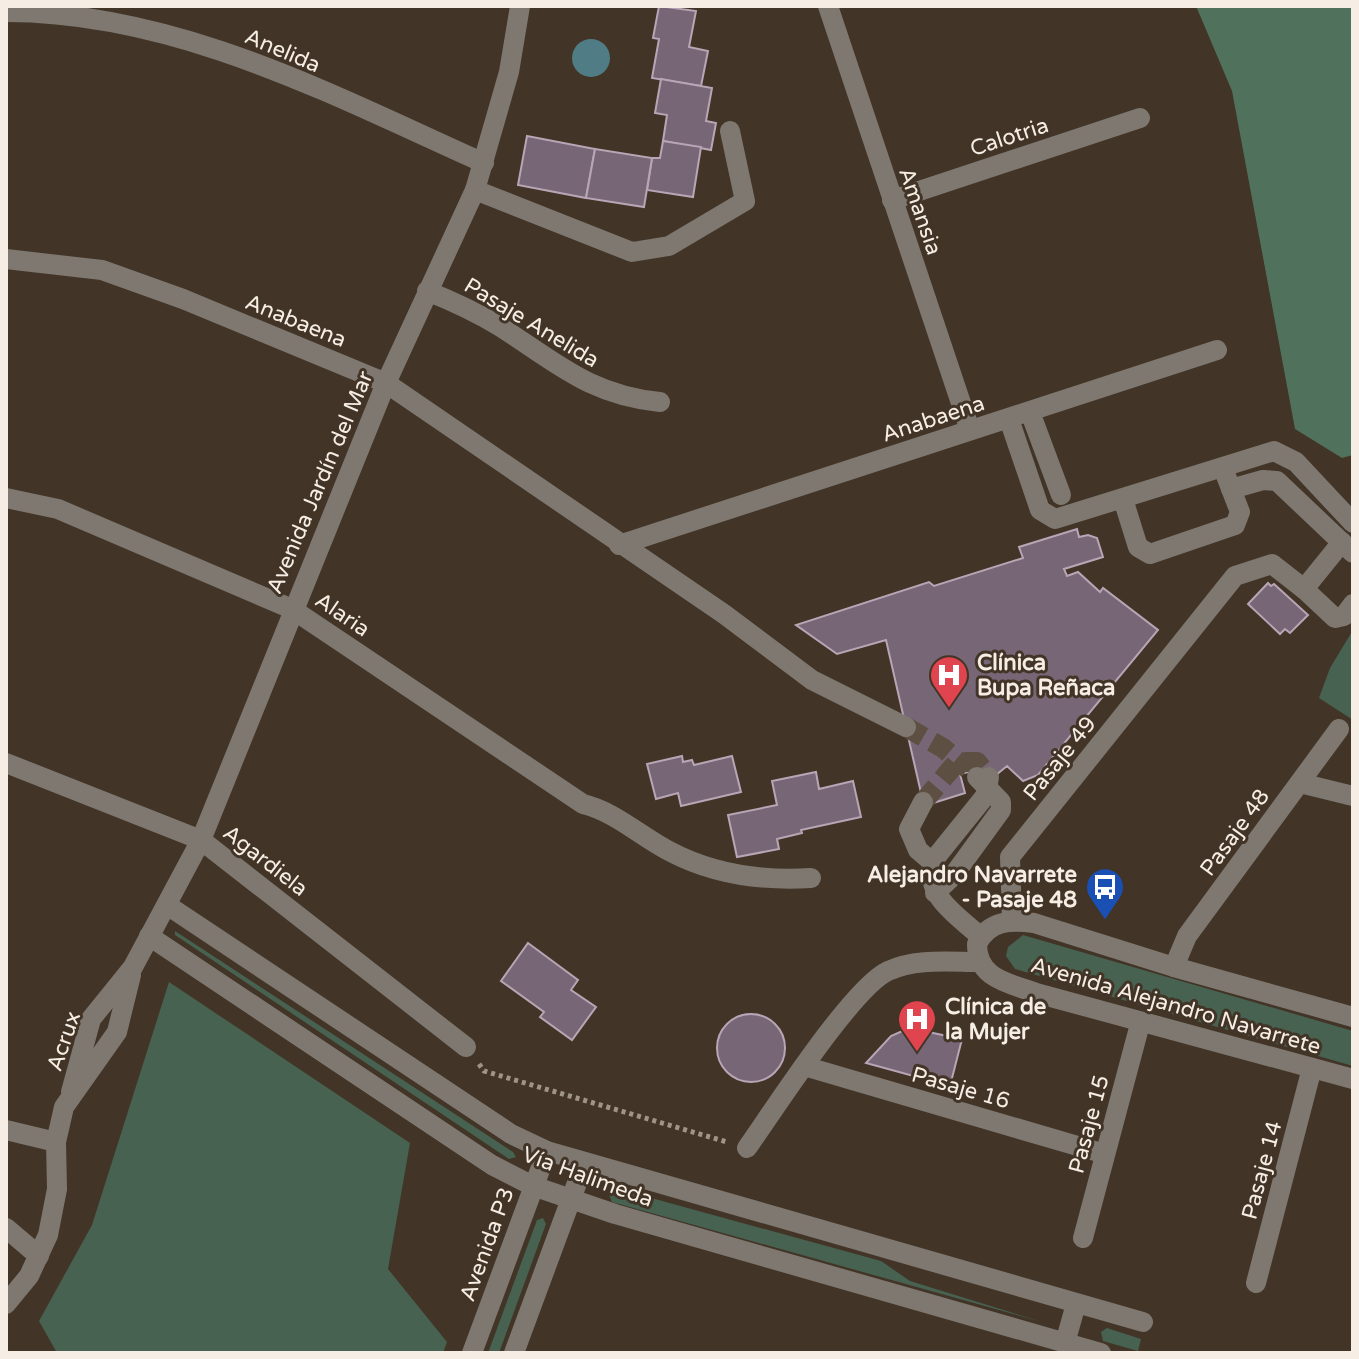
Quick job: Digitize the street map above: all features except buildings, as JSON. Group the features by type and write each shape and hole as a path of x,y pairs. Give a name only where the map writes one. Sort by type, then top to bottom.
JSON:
{"street":[{"name":"Avenida Jardín del Mar","path":"133,967 201,840 386,383 475,190 509,72 520,6"},
{"name":"Amansia","path":"828,6 970,430"},
{"name":"Anelida","path":"6,12 124,24 199,43 248,60 484,163"},
{"name":"Calotria","path":"892,200 1140,118"},
{"path":"475,190 632,252 669,246 745,201 730,131"},
{"name":"Anabaena","path":"6,259 102,270 386,383 724,614 812,680 906,727"},
{"name":"Pasaje Anelida","path":"427,291 487,319 590,386 636,400 660,402"},
{"name":"Anabaena","path":"619,545 1217,350"},
{"path":"1030,412 1061,495"},
{"path":"1009,419 1040,510 1048,517 1061,518 1266,452 1281,453 1296,462 1353,523"},
{"path":"1123,499 1138,547 1150,554 1235,525 1240,512 1223,468"},
{"path":"1231,489 1263,480 1277,481 1347,547 1304,589 1335,618 1344,616 1353,604"},
{"name":"Alaria","path":"6,498 58,509 292,609 583,804 609,813 670,852 698,864 757,879 811,878"},
{"name":"Pasaje 49","path":"1012,920 1010,857 1235,576 1267,563 1276,565 1304,589"},
{"name":"Pasaje 48","path":"1174,967 1187,936 1339,729"},
{"name":"Agardiela","path":"6,763 201,840 466,1047"},
{"path":"935,893 953,876 1001,810 1001,802 984,783 932,862 930,876 935,893 981,937"},
{"path":"1300,783 1353,796"},
{"path":"923,802 909,829 918,850 932,862"},
{"name":"Vía Halimeda","path":"167,905 511,1134 547,1151 1143,1322"},
{"path":"747,1148 804,1066 874,979 916,962 979,962 977,944 981,937 991,927 1012,920"},
{"name":"Avenida Alejandro Navarrete","path":"1012,920 1034,923 1174,967 1353,1017"},
{"name":"Vía Halimeda","path":"149,936 492,1165 533,1186 1043,1345 1065,1343 1101,1353"},
{"name":"Avenida Alejandro Navarrete","path":"979,962 991,976 1140,1024 1353,1079"},
{"name":"Acrux","path":"6,1304 39,1256 56,1200 56,1142 91,1019 133,967"},
{"name":"Acrux","path":"71,1092 117,1032 133,967"},
{"name":"Pasaje 15","path":"1083,1238 1140,1024"},
{"name":"Pasaje 16","path":"804,1066 1105,1154"},
{"name":"Pasaje 14","path":"1256,1283 1312,1068"},
{"path":"6,1130 56,1142"},
{"name":"Avenida P3","path":"472,1353 547,1151"},
{"path":"514,1353 584,1164"},
{"path":"6,1228 39,1256"},
{"path":"1065,1343 1076,1304"}],"path":[{"path":"466,1047 484,1071 747,1148"}],"green space":[{"path":"1196,6 1353,6 1353,455 1342,458 1295,429 1232,91"},
{"path":"1353,630 1353,720 1319,698 1330,668"},
{"path":"175,931 513,1152 516,1157 509,1159 175,935"},
{"path":"1023,935 1353,1031 1353,1066 1015,969 1006,956 1008,947"},
{"path":"169,982 410,1143 388,1269 447,1342 443,1353 57,1353 39,1321 92,1225"},
{"path":"615,1188 881,1261 910,1281 1042,1322 612,1202 608,1193"},
{"path":"543,1218 546,1224 499,1353 488,1353 537,1220"},
{"path":"1107,1328 1141,1339 1138,1351 1103,1341 1101,1332"}],"water":[{"path":"591,39 604,45 610,58 604,71 591,77 578,71 572,58 578,45"}],"tunnel":[{"path":"906,727 943,748 968,769"},
{"path":"923,802 957,762 977,762 989,777"}],"place":[{"name":"Clínica Bupa Reñaca","path":"949,709"},
{"name":"Alejandro Navarrete - Pasaje 48","path":"1105,921"},
{"name":"Clínica de la Mujer","path":"917,1053"}]}
